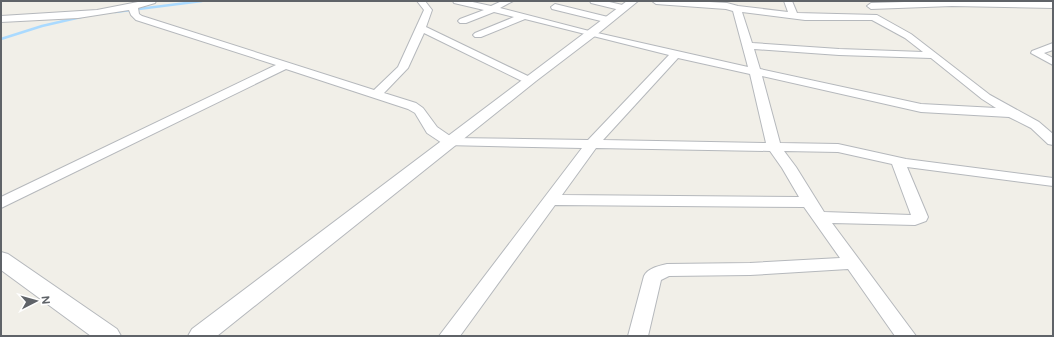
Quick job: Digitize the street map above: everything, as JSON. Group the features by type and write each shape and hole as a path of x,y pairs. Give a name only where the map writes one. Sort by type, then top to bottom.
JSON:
{"street":[{"path":"1,19 134,9 152,1"},
{"path":"377,94 403,68 428,10 422,1"},
{"path":"457,1 676,54 921,108 1012,113"},
{"path":"463,21 509,1"},
{"path":"534,19 566,1"},
{"path":"594,1 624,8"},
{"path":"585,32 609,20 633,1"},
{"path":"656,1 727,6 737,9 794,16 874,17 908,36 986,97 1035,125 1053,141"},
{"path":"788,1 794,16"},
{"path":"874,17 869,3 952,2 1053,5"},
{"path":"556,7 609,20"},
{"path":"134,9 135,15 139,18 412,106 419,111 432,130 450,142 838,148 898,161 940,168 1053,182"},
{"path":"737,9 755,71 774,147 789,167 808,202 851,263 906,336"},
{"path":"478,35 524,16"},
{"path":"200,336 528,80 585,32 597,18"},
{"path":"421,28 528,80"},
{"path":"748,46 839,52 934,55"},
{"path":"1053,46 1036,53 1053,62"},
{"path":"449,336 592,144 676,54"},
{"path":"1,203 285,65"},
{"path":"819,217 915,220 920,217 898,161"},
{"path":"550,200 808,202"},
{"path":"1,259 109,336"},
{"path":"638,336 653,276 667,270 750,269 851,263"}],"waterway":[{"path":"115,12 202,1"},
{"path":"1,39 42,26 81,17"}]}
